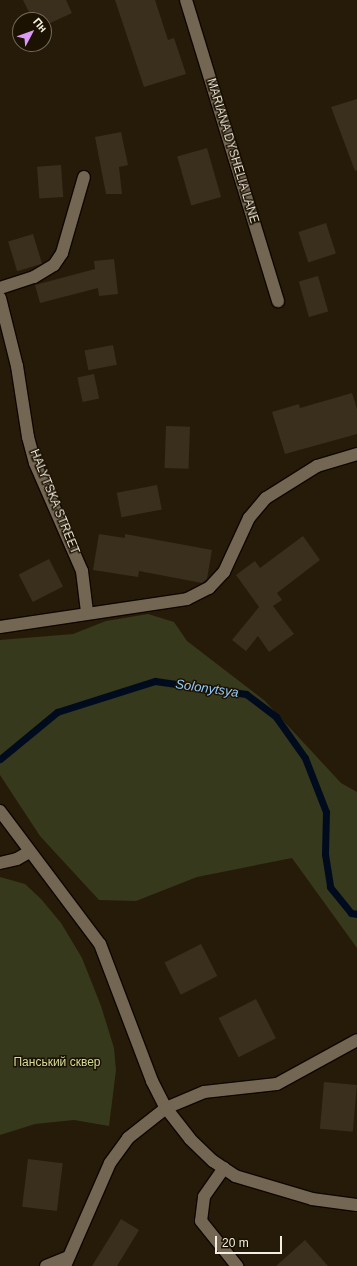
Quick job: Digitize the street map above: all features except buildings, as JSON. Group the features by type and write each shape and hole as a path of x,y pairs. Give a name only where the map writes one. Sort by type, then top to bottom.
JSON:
{"street":[{"name":"MARIANA DYSHELIA LANE","path":"186,0 278,301"},
{"path":"0,288 34,277 54,265 62,253 84,176"},
{"name":"HALYTSKA STREET","path":"0,298 17,366 30,444 82,571 87,612"},
{"path":"0,627 87,612 187,599 209,588 224,572 249,518 266,498 317,466 357,454"},
{"path":"0,811 29,852 75,907 100,944 121,994 138,1049 166,1108 190,1139 224,1168 264,1186 312,1198 357,1205"},
{"path":"0,863 18,860 29,852"},
{"path":"46,1266 67,1261 110,1163 128,1138 166,1108 204,1092 277,1084 357,1040"},
{"path":"224,1168 204,1197 201,1221 237,1266"}],"green space":[{"path":"148,614 174,622 187,641 265,701 341,783 357,792 357,948 292,858 197,877 136,901 99,900 40,836 0,775 0,640 73,634 106,621"},
{"name":"Панський сквер","path":"0,877 25,884 41,899 61,923 82,958 101,1006 114,1048 116,1070 109,1126 74,1120 35,1124 0,1135"}],"waterway":[{"name":"Solonytsya","path":"0,759 57,712 155,681 246,694 276,717 305,758 326,812 325,854 330,887 351,913 357,914"}]}
